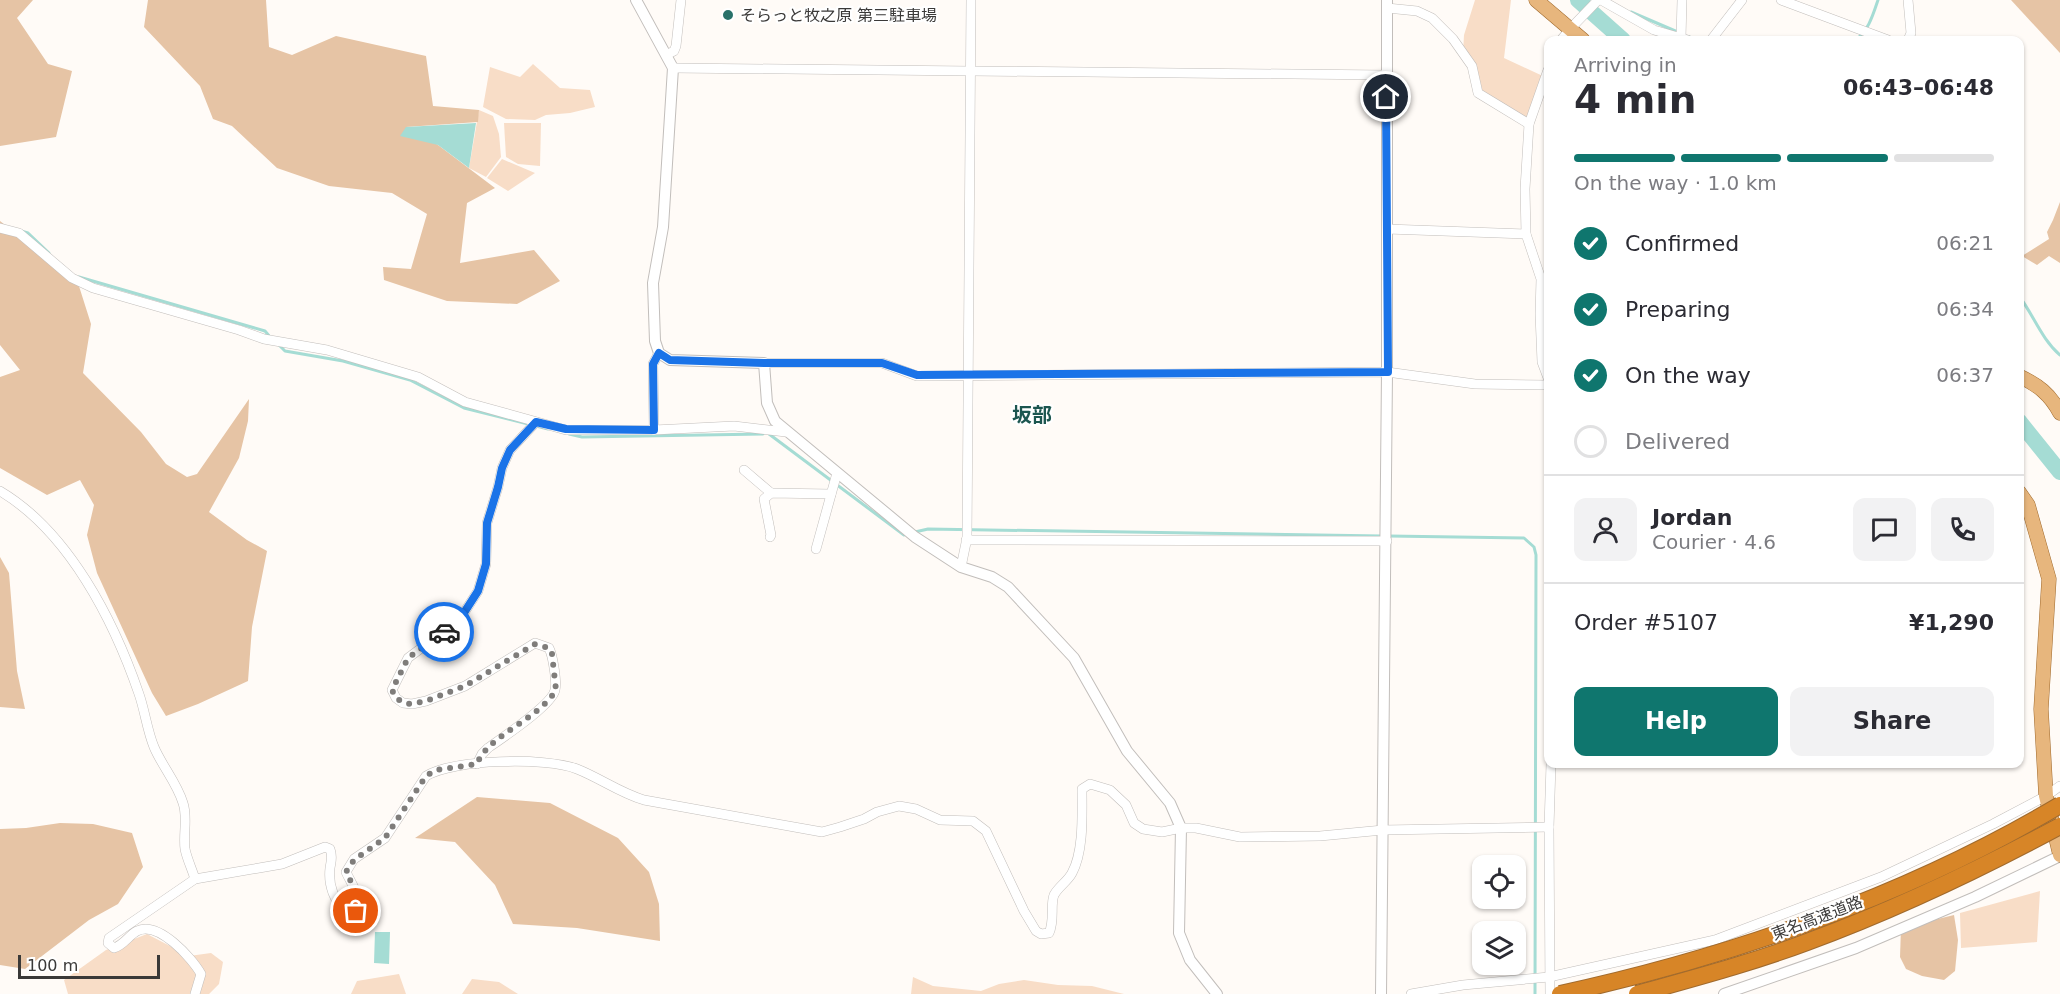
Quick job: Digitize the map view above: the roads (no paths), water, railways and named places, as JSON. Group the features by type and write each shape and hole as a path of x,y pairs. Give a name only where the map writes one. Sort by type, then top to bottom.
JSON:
{"highway":[{"name":"東名高速道路","path":"1560,994 1656,972 1810,922 1904,885 1958,860 2054,801"},
{"name":"東名高速道路","path":"1637,994 1728,969 1859,922 1916,898 2060,826"}],"main road":[{"path":"1536,0 1572,26 1580,36"},
{"path":"2024,378 2052,398 2060,413"},
{"path":"2024,499 2028,505 2049,579 2041,709 2060,855"}],"street":[{"path":"636,0 673,68 663,226 653,283 655,341 659,353 670,360 882,363 917,375 1388,372 1475,384 1544,386"},
{"path":"666,55 674,51 676,46 681,0"},
{"path":"961,567 966,539 971,0"},
{"path":"1564,36 1599,0 1654,30 1674,36"},
{"path":"1682,0 1684,36"},
{"path":"1714,36 1742,0"},
{"path":"1782,0 1876,36"},
{"path":"1908,0 1910,36"},
{"path":"1381,994 1388,372 1387,4 1417,11 1432,18 1453,39 1472,66 1479,93 1529,124"},
{"path":"673,68 1386,75"},
{"path":"1544,81 1529,124 1525,189 1526,234 1541,279 1540,314 1544,367"},
{"path":"0,228 19,233 72,279 93,288 264,339 327,350 418,377 465,402 533,425 566,429 654,430 734,426 786,432"},
{"path":"1387,229 1526,234"},
{"path":"654,430 653,364 659,353"},
{"path":"764,363 766,403 775,421 786,432 915,537 961,567 992,577 1008,587 1074,658 1127,751 1170,803 1181,828 1179,933 1190,960 1217,994"},
{"path":"477,764 488,748 540,709 556,690 552,654 549,648 535,644 465,686 426,701 404,703 396,698 392,690 408,658 460,619 478,591 486,564 487,523 502,468 510,450 533,425"},
{"path":"744,470 771,493"},
{"path":"816,549 836,474"},
{"path":"0,491 16,501 78,566 102,607 128,664 154,747 183,802 185,850 195,879"},
{"path":"770,537 764,499 771,493 832,491"},
{"path":"966,539 1386,541"},
{"path":"195,994 201,974 195,963 163,933 151,928 138,930 114,948 108,943 109,938 195,879 282,864 325,847 330,849 332,857 330,871 333,892 338,905 347,912 356,911 359,904 358,897 346,872 354,860 385,838 426,776 436,770 477,764 524,761 551,764 576,769 632,797 822,832 899,806 916,809 940,820 973,820 986,831 1024,911 1036,931 1041,934 1049,933 1053,923 1054,896 1071,875 1077,862 1082,823 1082,789 1089,784 1110,790 1126,805 1134,823 1143,829 1162,832 1196,828 1240,837 1320,836 1383,830 1545,827"},
{"path":"1550,994 1545,978 1545,827 1551,768"},
{"path":"1411,994 1463,985 1545,978 1715,940 1881,877 1993,824 2054,801 2060,786"},
{"path":"1724,994 1856,948 1975,897 2060,855"}],"water":[{"path":"476,123 469,168 438,145 400,136 406,127"},
{"path":"375,932 390,932 389,964 374,963"}],"waterway":[{"path":"1578,0 1618,36"},
{"path":"1861,36 1867,28 1878,0"},
{"path":"1631,12 1680,33"},
{"path":"21,231 28,233 49,253"},
{"path":"79,277 265,331 270,337"},
{"path":"2024,303 2048,342 2060,355"},
{"path":"279,345 285,351 343,361 410,380 464,408 548,429"},
{"path":"2024,427 2060,472"},
{"path":"569,434 582,437 763,434"},
{"path":"769,434 904,535 906,534"},
{"path":"915,532 928,529 1382,536"},
{"path":"1389,536 1524,538 1534,547 1536,555 1535,994"}],"place":[{"name":"そらっと牧之原 第三駐車場","path":"728,15"}],"district":[{"name":"坂部","path":"1032,415"}]}
